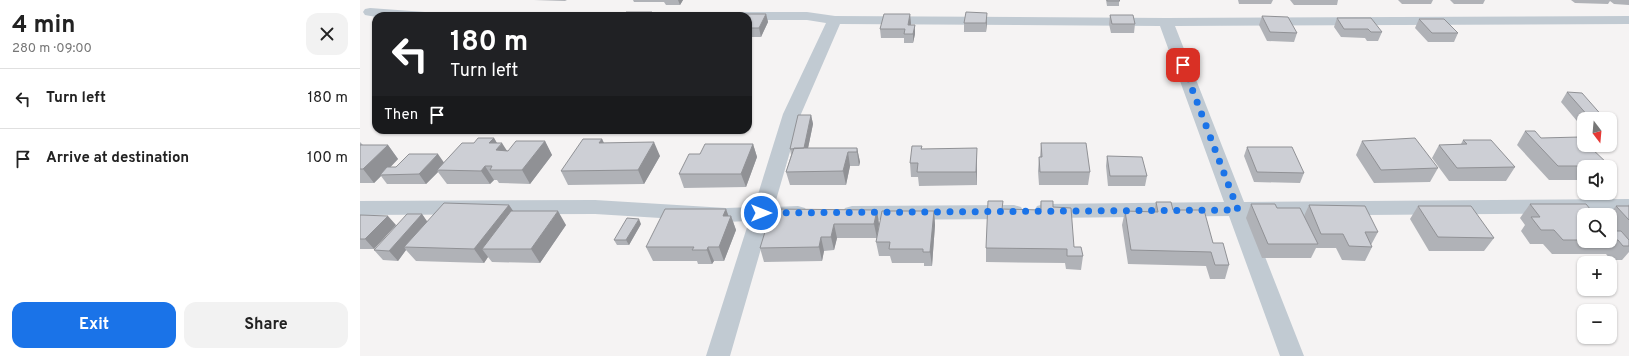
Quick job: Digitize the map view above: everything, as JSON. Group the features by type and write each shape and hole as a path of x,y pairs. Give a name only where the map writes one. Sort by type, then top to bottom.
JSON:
{"street":[{"path":"365,15 391,0"},
{"path":"752,16 807,16 835,20 1166,22 1629,20"},
{"path":"718,356 792,114 835,20"},
{"path":"1166,22 1292,356"},
{"path":"360,208 595,207 726,215 761,213 1629,206"}],"building":[{"path":"1119,0 1120,1 1107,1"},
{"path":"966,12 987,13 986,23 964,23"},
{"path":"752,14 766,14 759,28 752,28"},
{"path":"884,14 910,14 908,25 915,25 913,34 904,34 905,29 880,29"},
{"path":"1110,15 1133,15 1135,24 1112,24"},
{"path":"1262,16 1288,17 1297,33 1270,32"},
{"path":"1337,18 1371,18 1382,32 1371,32 1368,29 1344,29"},
{"path":"1419,19 1444,19 1458,33 1432,33"},
{"path":"1567,92 1582,93 1599,112 1585,112"},
{"path":"798,115 811,115 804,148 790,149"},
{"path":"1525,131 1535,131 1541,138 1577,137 1577,152 1595,152 1604,160 1577,160 1577,166 1558,166"},
{"path":"478,138 494,138 489,143 502,143 496,150 508,151 516,141 545,141 522,170 490,170 492,166 485,166 481,171 437,170 462,143 474,143"},
{"path":"1415,138 1438,168 1381,170 1362,141"},
{"path":"583,139 602,139 599,143 654,142 638,170 561,171"},
{"path":"1463,140 1491,140 1515,167 1457,168 1439,145 1467,144"},
{"path":"1041,143 1086,143 1090,172 1040,172 1039,157 1042,157"},
{"path":"705,144 753,144 741,174 679,174 689,154 700,154"},
{"path":"360,145 388,145 363,169 360,169"},
{"path":"912,146 922,146 921,149 977,148 976,172 917,172 918,163 910,163"},
{"path":"1247,147 1292,147 1304,173 1257,172"},
{"path":"794,148 857,148 857,152 848,152 843,171 786,172"},
{"path":"409,154 438,154 419,174 380,175 387,167 396,167"},
{"path":"1107,156 1142,157 1147,176 1110,176"},
{"path":"988,201 1003,201 1002,209 1041,210 1041,201 1053,201 1053,207 1071,208 1074,247 1081,247 1083,256 1067,256 1067,249 986,248"},
{"path":"1156,202 1171,202 1173,210 1204,210 1213,243 1223,243 1229,265 1215,265 1211,252 1131,250 1125,211 1158,212"},
{"path":"444,203 509,205 474,249 404,247"},
{"path":"1251,204 1275,204 1277,208 1300,208 1318,244 1268,244"},
{"path":"1530,204 1586,204 1589,208 1577,208 1577,240 1563,240 1554,230 1541,230 1531,217 1540,217"},
{"path":"1309,205 1365,206 1378,232 1365,232 1372,247 1349,246 1343,234 1321,234"},
{"path":"1418,206 1471,206 1494,238 1438,237"},
{"path":"1616,206 1629,206 1629,220"},
{"path":"665,209 726,209 723,216 731,216 719,247 708,247 707,250 692,250 694,247 646,247"},
{"path":"772,209 877,210 874,224 834,224 831,237 821,237 819,247 760,248"},
{"path":"511,211 558,211 531,249 482,249"},
{"path":"882,211 934,211 930,252 923,252 923,249 889,249 890,242 876,242"},
{"path":"407,214 422,214 389,251 374,250"},
{"path":"360,215 388,216 365,239 360,239"},
{"path":"627,218 639,219 626,240 614,240"},
{"path":"1617,231 1621,231 1629,240 1629,246 1623,246 1618,240"}],"route":[{"path":"761,213 1238,210 1183,65"}]}
